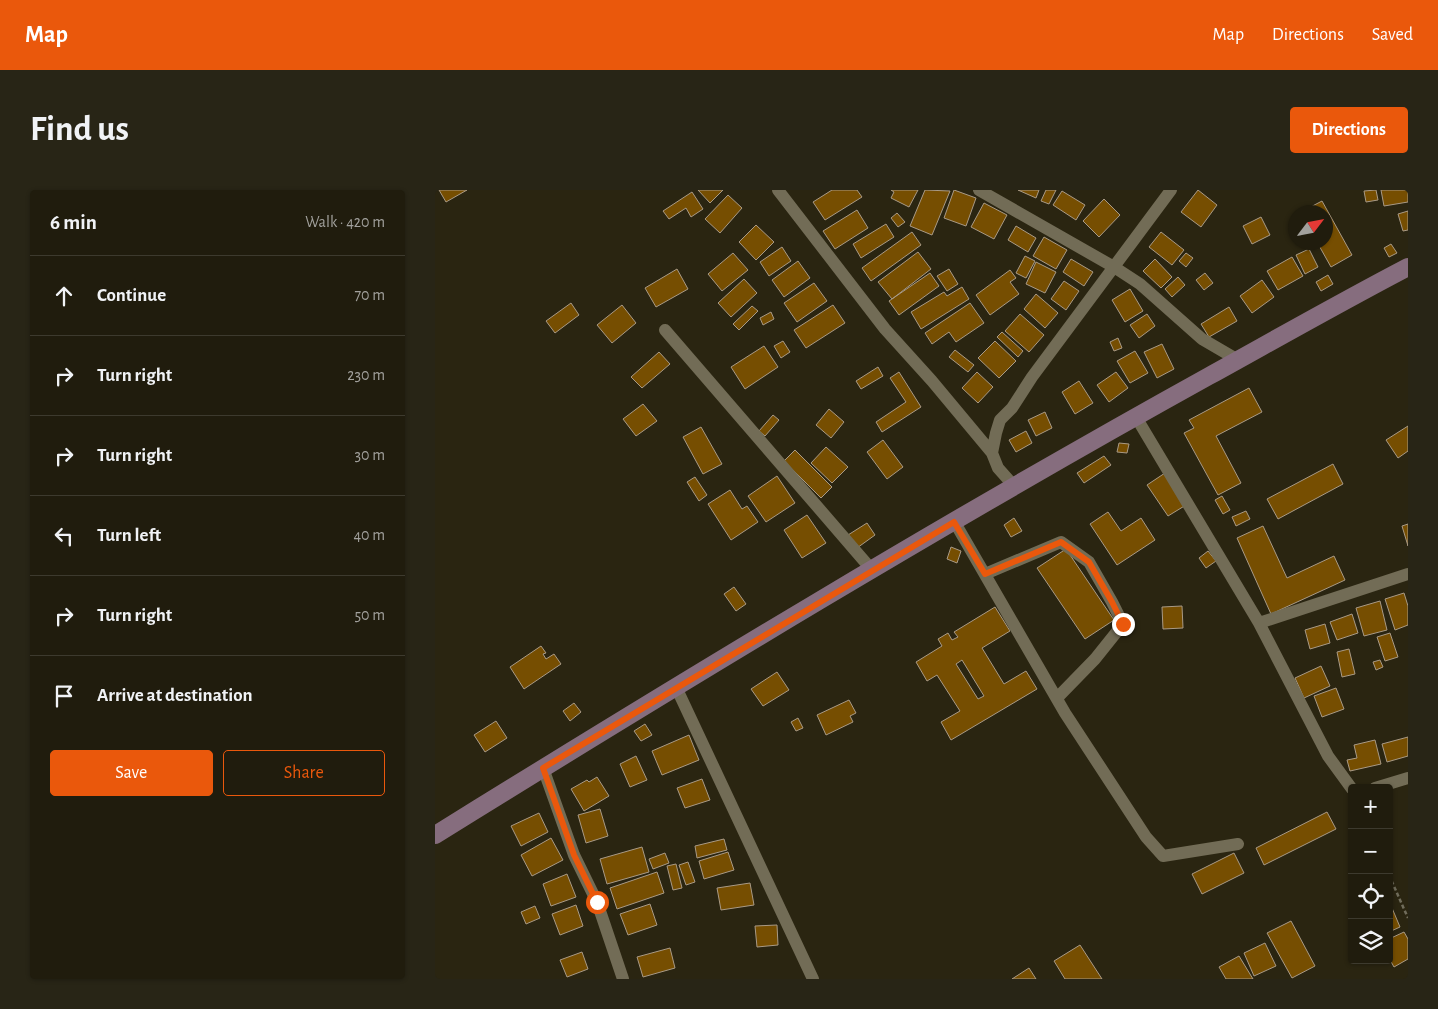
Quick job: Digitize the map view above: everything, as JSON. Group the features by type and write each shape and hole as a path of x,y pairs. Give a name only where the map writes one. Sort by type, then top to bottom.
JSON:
{"street":[{"path":"778,190 885,328 992,452 998,468 1014,486"},
{"path":"979,190 1114,267 1140,284 1201,339 1239,360"},
{"path":"992,452 1000,420 1012,408 1032,377 1171,190"},
{"path":"435,836 676,687 1014,486 1335,305 1408,267"},
{"path":"665,330 872,570"},
{"path":"1136,417 1259,623 1328,756 1348,784"},
{"path":"954,522 1057,698 1146,836 1163,856 1239,844"},
{"path":"985,574 1061,542 1089,562 1123,624 1095,659 1057,698"},
{"path":"1259,623 1408,574"},
{"path":"676,687 813,979"},
{"path":"543,768 574,855 597,902 623,979"},
{"path":"1388,784 1408,778"}],"path":[{"path":"1393,884 1408,918"}],"building":[{"path":"439,190 467,190 446,202"},
{"path":"698,190 723,190 710,203"},
{"path":"832,190 857,190 862,197 825,220 813,202"},
{"path":"891,190 918,190 909,207 891,198 894,192"},
{"path":"925,190 950,191 932,235 910,226"},
{"path":"954,190 976,198 966,226 944,218"},
{"path":"1018,190 1039,190 1036,198"},
{"path":"1046,190 1056,190 1049,204 1041,201"},
{"path":"1198,190 1217,205 1201,227 1181,212"},
{"path":"1376,190 1378,200 1366,202 1364,191"},
{"path":"1381,190 1408,190 1408,202 1384,206"},
{"path":"1062,191 1085,205 1076,220 1053,205"},
{"path":"692,192 703,209 691,217 686,208 669,219 663,211"},
{"path":"728,195 742,208 720,233 705,219"},
{"path":"1104,199 1120,215 1099,237 1083,221"},
{"path":"1322,201 1324,205 1314,205"},
{"path":"984,203 1007,215 994,239 971,227"},
{"path":"857,210 868,228 835,249 823,231"},
{"path":"1408,211 1408,230 1403,231 1398,214"},
{"path":"897,213 905,222 898,227 891,218"},
{"path":"1261,217 1270,235 1252,244 1243,226"},
{"path":"1333,221 1352,255 1331,267 1321,250 1333,250"},
{"path":"886,224 894,237 861,258 853,244"},
{"path":"756,225 774,242 756,260 739,242"},
{"path":"1016,226 1036,238 1028,252 1008,240"},
{"path":"912,232 921,245 871,281 862,268"},
{"path":"1161,232 1184,250 1172,265 1149,247"},
{"path":"1044,237 1067,250 1056,269 1033,256"},
{"path":"1391,244 1397,253 1389,257 1384,248"},
{"path":"782,247 791,261 769,276 760,262"},
{"path":"1310,250 1318,267 1305,274 1296,255"},
{"path":"918,252 931,269 892,299 878,282"},
{"path":"733,253 748,270 722,291 708,274"},
{"path":"1186,253 1193,258 1186,267 1179,261"},
{"path":"1025,256 1035,261 1026,278 1016,273"},
{"path":"1292,257 1303,276 1278,290 1267,271"},
{"path":"1071,259 1093,272 1084,286 1063,272"},
{"path":"1155,259 1172,277 1161,288 1143,271"},
{"path":"798,261 810,278 784,297 772,280"},
{"path":"1036,262 1056,272 1045,293 1026,284"},
{"path":"677,269 688,289 656,307 645,288"},
{"path":"949,269 958,284 947,291 937,276"},
{"path":"1010,270 1016,278 1010,282 1019,294 990,315 976,295"},
{"path":"930,273 939,286 899,315 889,301"},
{"path":"1205,273 1213,283 1204,290 1196,280"},
{"path":"1328,275 1333,284 1321,291 1316,282"},
{"path":"1178,277 1185,285 1172,297 1165,289"},
{"path":"744,279 757,293 731,317 718,303"},
{"path":"1262,280 1274,297 1252,313 1240,296"},
{"path":"1064,281 1079,291 1066,310 1051,299"},
{"path":"814,283 827,301 797,322 784,303"},
{"path":"962,287 969,299 921,329 911,312 944,292 947,296"},
{"path":"1130,289 1143,311 1125,322 1112,300"},
{"path":"1036,294 1058,313 1045,328 1024,309"},
{"path":"571,303 579,315 555,333 546,321"},
{"path":"970,303 984,323 956,342 949,332 932,344 925,333"},
{"path":"622,305 636,323 612,343 597,325"},
{"path":"833,305 845,323 806,348 794,330"},
{"path":"752,306 758,311 739,330 733,324"},
{"path":"1229,307 1237,321 1209,337 1201,324"},
{"path":"771,312 774,319 763,325 760,318"},
{"path":"1020,314 1044,335 1029,352 1005,331"},
{"path":"1147,314 1155,326 1139,338 1130,325"},
{"path":"1002,332 1023,351 1018,357 997,337"},
{"path":"1118,338 1122,348 1114,351 1110,342"},
{"path":"783,341 790,352 781,358 774,346"},
{"path":"995,341 1016,361 999,378 978,358"},
{"path":"1162,344 1174,369 1157,378 1144,352"},
{"path":"764,346 778,367 745,389 731,367"},
{"path":"955,350 974,365 968,372 949,357"},
{"path":"1135,351 1148,373 1130,383 1117,361"},
{"path":"659,352 670,364 642,388 631,377"},
{"path":"878,367 883,376 861,389 856,381"},
{"path":"899,372 921,407 882,432 876,422 906,402 890,378"},
{"path":"977,372 993,387 978,403 962,388"},
{"path":"1116,372 1128,388 1109,402 1097,385"},
{"path":"1079,381 1093,403 1075,414 1062,392"},
{"path":"1249,388 1262,412 1216,436 1241,483 1218,495 1184,433 1194,428 1189,420"},
{"path":"643,404 657,421 636,436 623,419"},
{"path":"829,409 844,422 831,438 816,425"},
{"path":"1045,412 1052,428 1036,436 1028,420"},
{"path":"773,415 779,420 765,436 759,431"},
{"path":"1408,426 1408,451 1398,458 1386,440"},
{"path":"701,427 722,464 703,474 683,437"},
{"path":"1026,431 1032,443 1016,452 1009,440"},
{"path":"883,440 903,467 887,479 867,452"},
{"path":"1119,443 1129,444 1127,453 1117,452"},
{"path":"826,447 848,467 832,483 811,463"},
{"path":"795,450 832,487 821,498 784,461"},
{"path":"1104,456 1111,465 1084,483 1077,473"},
{"path":"1333,464 1343,484 1278,519 1267,499"},
{"path":"1165,473 1186,505 1168,516 1147,485"},
{"path":"777,476 795,503 766,522 748,496"},
{"path":"695,477 707,495 699,501 687,482"},
{"path":"730,490 742,509 747,506 758,522 731,540 708,504"},
{"path":"1222,496 1230,510 1223,514 1215,500"},
{"path":"1246,511 1250,519 1236,526 1232,517"},
{"path":"1108,512 1121,531 1141,518 1155,540 1117,565 1090,524"},
{"path":"807,515 826,543 802,558 784,530"},
{"path":"1014,518 1022,531 1011,537 1004,525"},
{"path":"867,523 875,535 857,548 848,535"},
{"path":"1408,524 1408,546 1402,526"},
{"path":"1263,526 1287,578 1334,556 1345,580 1271,614 1237,538"},
{"path":"951,547 961,551 957,563 947,559"},
{"path":"1066,549 1114,620 1085,639 1037,568"},
{"path":"1208,551 1216,561 1206,568 1199,558"},
{"path":"734,587 746,604 736,611 724,594"},
{"path":"1404,593 1408,606 1408,625 1395,630 1385,599"},
{"path":"1380,601 1387,630 1364,636 1356,608"},
{"path":"1182,606 1183,628 1163,629 1162,607"},
{"path":"995,607 1010,631 982,648 1004,684 1026,671 1037,689 951,740 941,722 960,711 937,675 927,681 916,662 942,646 938,639 948,633 952,640 958,637 954,632","holes":["962,660 984,696 978,699 956,664"]},
{"path":"1352,614 1358,633 1337,640 1330,622"},
{"path":"1325,624 1330,643 1310,649 1305,630"},
{"path":"1390,633 1398,657 1385,661 1377,637"},
{"path":"541,646 546,653 543,654 546,659 554,654 561,664 524,689 510,667"},
{"path":"1349,649 1355,674 1342,677 1337,652"},
{"path":"1380,660 1383,667 1376,670 1373,662"},
{"path":"1321,666 1330,686 1304,698 1295,678"},
{"path":"777,672 789,690 763,706 751,689"},
{"path":"1336,688 1344,709 1322,717 1314,696"},
{"path":"849,700 856,713 850,716 853,722 826,735 817,715"},
{"path":"574,703 581,712 570,721 563,711"},
{"path":"798,718 803,728 796,731 791,722"},
{"path":"496,721 507,738 485,752 474,735"},
{"path":"645,724 652,735 641,741 634,731"},
{"path":"689,735 699,760 662,775 652,751"},
{"path":"1408,737 1408,756 1387,762 1382,744"},
{"path":"1375,740 1381,764 1350,771 1347,760 1357,758 1354,745"},
{"path":"636,756 647,780 630,787 620,764"},
{"path":"597,777 609,796 584,811 571,789"},
{"path":"702,779 710,800 685,808 677,788"},
{"path":"600,809 608,836 586,843 578,815"},
{"path":"1327,812 1336,829 1264,865 1256,848"},
{"path":"539,813 548,832 521,846 511,826"},
{"path":"551,838 563,860 532,876 521,855"},
{"path":"724,839 727,850 697,858 695,846"},
{"path":"642,847 649,872 607,884 600,859"},
{"path":"728,852 734,870 704,879 699,861"},
{"path":"665,853 669,863 653,869 649,859"},
{"path":"1234,853 1244,873 1202,894 1192,874"},
{"path":"688,862 695,882 686,885 679,865"},
{"path":"676,864 682,888 673,890 667,866"},
{"path":"657,872 664,893 617,909 610,888"},
{"path":"567,874 576,897 551,906 543,884"},
{"path":"750,883 754,905 721,910 717,888"},
{"path":"650,904 657,925 628,935 620,914"},
{"path":"576,905 583,926 560,935 552,914"},
{"path":"535,906 540,918 526,924 521,912"},
{"path":"1393,910 1400,927 1393,930"},
{"path":"1291,921 1315,966 1292,978 1267,933"},
{"path":"777,925 778,945 757,947 755,926"},
{"path":"1404,932 1408,939 1408,959 1394,967 1392,964 1393,937"},
{"path":"1265,943 1276,966 1254,976 1244,953"},
{"path":"1080,945 1102,979 1065,979 1054,961"},
{"path":"670,948 675,968 643,977 637,957"},
{"path":"582,952 588,969 567,977 560,960"},
{"path":"1239,956 1253,979 1226,979 1219,967"},
{"path":"1029,968 1036,979 1012,979"}],"route":[{"path":"597,902 574,855 543,768 954,522 985,574 1061,542 1089,562 1123,624"}]}
